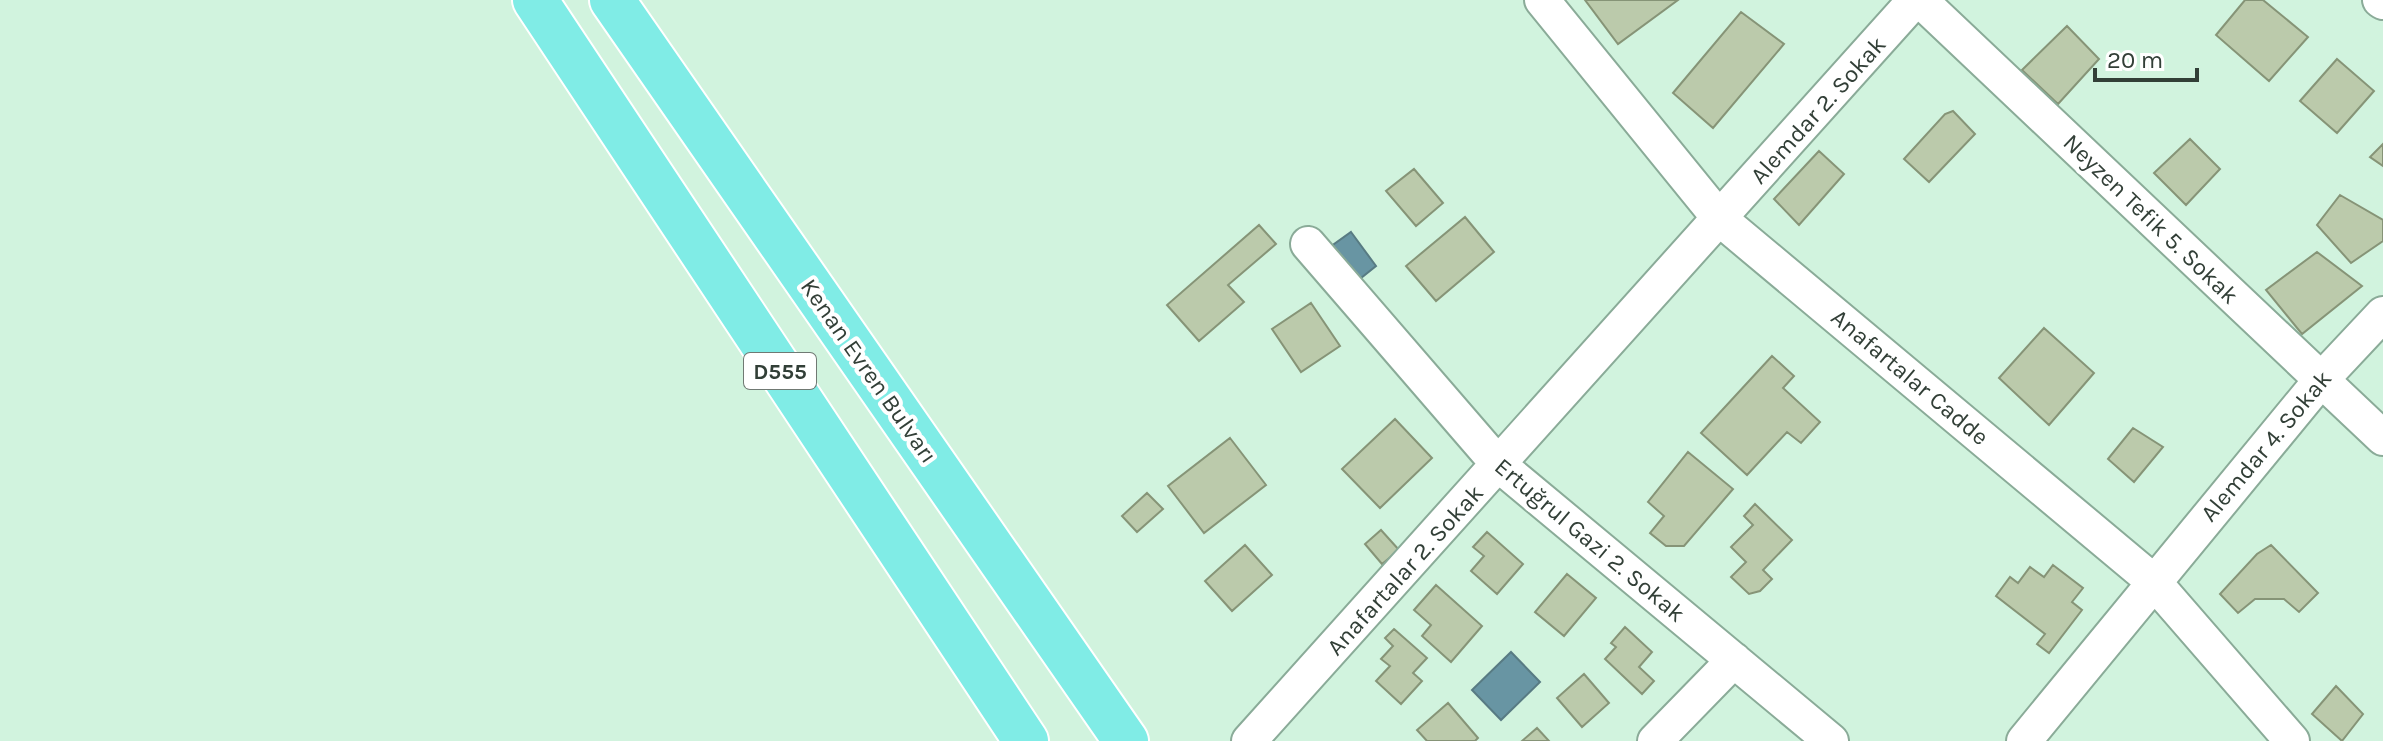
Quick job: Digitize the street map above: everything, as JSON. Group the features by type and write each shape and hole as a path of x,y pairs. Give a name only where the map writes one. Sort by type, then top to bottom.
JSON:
{"main road":[{"name":"D555","path":"535,0 1026,741"},
{"name":"Kenan Evren Bulvarı","path":"612,0 1126,741"}],"street":[{"name":"Anafartalar Cadde","path":"1542,0 1720,219 2153,581 2292,741"},
{"name":"Alemdar 2. Sokak","path":"1720,219 1918,0"},
{"name":"Neyzen Tefik 5. Sokak","path":"1918,0 2383,438"},
{"name":"Anafartalar 2. Sokak","path":"1249,741 1720,219"},
{"name":"Ertuğrul Gazi 2. Sokak","path":"1308,244 1499,465 1831,741"},
{"name":"Alemdar 4. Sokak","path":"2024,741 2321,380 2383,314"},
{"path":"1655,741 1734,660"}],"water":[{"path":"1351,232 1376,266 1356,282 1330,247"},
{"path":"1511,652 1540,682 1501,720 1472,690"}],"building":[{"path":"1585,0 1678,0 1618,44"},
{"path":"2245,0 2263,0 2308,37 2269,81 2216,35"},
{"path":"1741,12 1784,44 1713,128 1673,93"},
{"path":"2067,26 2099,59 2058,104 2022,70"},
{"path":"2337,59 2374,91 2337,133 2300,101"},
{"path":"1953,111 1975,134 1929,182 1904,159 1945,114"},
{"path":"2190,139 2220,169 2186,205 2154,173"},
{"path":"2383,144 2383,166 2370,157"},
{"path":"1819,151 1844,174 1799,225 1774,199"},
{"path":"1414,169 1443,203 1416,226 1386,191"},
{"path":"2340,195 2383,220 2383,241 2351,263 2317,225"},
{"path":"1465,217 1494,252 1436,301 1406,266"},
{"path":"1259,225 1276,244 1228,285 1244,302 1199,341 1167,305"},
{"path":"2317,252 2362,286 2302,334 2266,290"},
{"path":"1311,303 1340,346 1301,372 1272,329"},
{"path":"2044,328 2094,373 2049,425 1999,378"},
{"path":"1772,356 1794,376 1783,388 1820,422 1801,443 1787,432 1747,475 1701,433"},
{"path":"1395,419 1432,458 1380,508 1342,469"},
{"path":"2133,428 2163,447 2134,482 2108,459"},
{"path":"1230,438 1266,485 1204,533 1168,486"},
{"path":"1688,452 1733,489 1684,546 1666,546 1650,533 1664,516 1648,502"},
{"path":"1147,493 1163,509 1137,532 1122,516"},
{"path":"1755,504 1792,540 1763,570 1772,579 1760,591 1749,594 1731,577 1746,562 1731,547 1753,525 1744,516"},
{"path":"1381,530 1399,550 1382,564 1365,544"},
{"path":"1487,532 1523,564 1497,594 1471,571 1484,556 1473,547"},
{"path":"1245,545 1272,575 1232,611 1205,581"},
{"path":"2271,545 2318,593 2299,612 2284,599 2255,599 2238,613 2220,594 2257,554"},
{"path":"2053,565 2083,588 2072,602 2082,610 2049,653 2037,644 2045,634 1996,596 2010,577 2018,583 2030,567 2044,577"},
{"path":"1567,574 1596,598 1564,636 1535,612"},
{"path":"1436,585 1482,626 1451,662 1422,636 1431,625 1414,610"},
{"path":"1625,627 1652,652 1639,667 1654,681 1642,694 1605,659 1616,647 1611,643"},
{"path":"1394,629 1427,658 1413,673 1422,681 1401,704 1376,681 1390,666 1381,659 1393,646 1385,638"},
{"path":"1584,674 1609,703 1582,727 1557,698"},
{"path":"2336,686 2363,714 2342,741 2312,714"},
{"path":"1448,703 1478,738 1475,741 1427,741 1417,730"},
{"path":"1537,728 1549,741 1522,741"}]}
